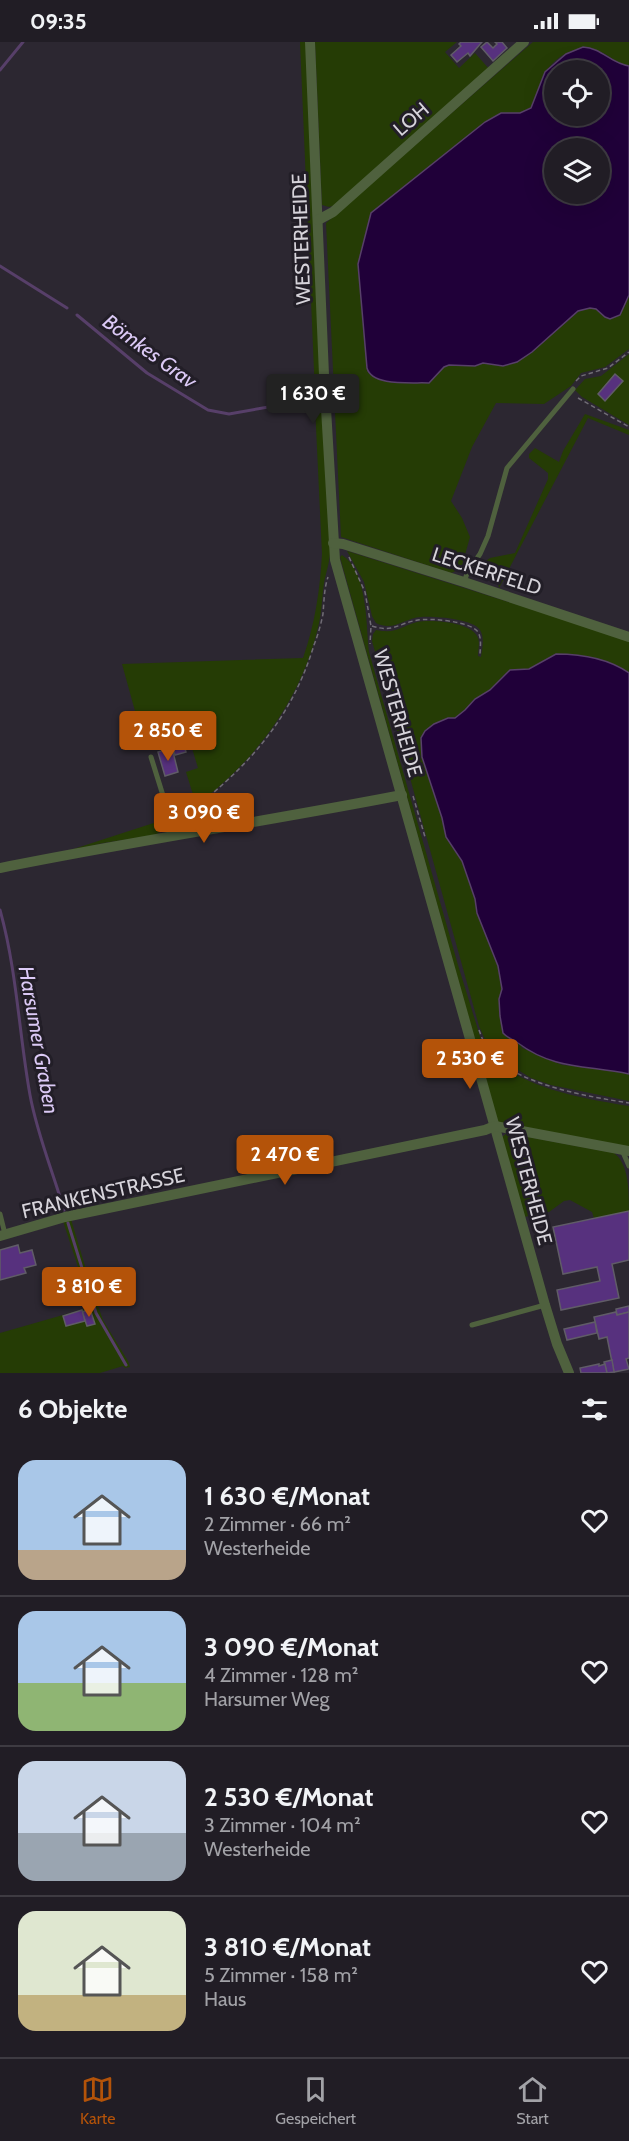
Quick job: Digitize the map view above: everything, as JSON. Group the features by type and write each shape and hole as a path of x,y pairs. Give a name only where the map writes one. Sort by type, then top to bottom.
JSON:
{"street":[{"name":"WESTERHEIDE","path":"310,42 318,220 338,544 335,560 407,793 495,1126 556,1344 569,1373"},
{"name":"LOH","path":"318,220 333,212 524,42"},
{"name":"LECKERFELD","path":"338,544 464,582 629,637"},
{"path":"0,868 173,830 289,817 407,793"},
{"path":"495,1126 625,1150"},
{"name":"FRANKENSTRASSE","path":"2,1235 66,1217 485,1130 495,1126"}],"lane":[{"path":"464,582 488,536 507,468 573,389"},
{"path":"152,757 173,830"},
{"path":"625,1150 629,1166"},
{"path":"0,1214 2,1235"},
{"path":"472,1325 545,1305"}],"path":[{"path":"629,352 608,368 577,379 573,389 574,395 629,427"},
{"path":"338,544 362,582 371,626 372,653"},
{"path":"173,830 237,773 261,746 286,710 314,647 322,616 326,584 335,560"},
{"path":"371,626 396,628 421,619 465,624 477,631 481,642 480,655"},
{"path":"407,793 427,844"},
{"path":"478,1029 491,1054 502,1064 530,1080 629,1103"}],"green space":[{"path":"300,42 307,42 322,392 315,394"},
{"path":"315,42 457,42 445,52 459,68 475,53 490,70 336,205 329,207 322,205"},
{"path":"533,42 629,42 629,66 593,49 569,52 556,60 544,60 544,76 531,108 520,113 501,113 358,264 367,371 372,376 387,381 429,383 444,367 449,365 475,366 483,363 492,365 532,352 578,312 590,308 602,313 624,308 629,295 629,349 605,367 581,373 571,386 544,404 496,403 472,447 451,501 470,537 461,569 451,573 341,537 326,223"},
{"path":"629,354 629,425 582,397 575,390 585,379 601,376"},
{"path":"323,405 330,555 320,618 312,649 292,697 263,740 228,779 208,796 204,794 195,801 186,772 198,768 186,728 143,740 122,664 303,658 314,620 321,567 315,406"},
{"path":"585,414 629,430 629,435 588,418 499,588 498,584 472,573 490,558 515,553 548,479 548,473 529,458 529,454 535,448 559,462"},
{"path":"347,551 629,640 629,673 618,666 598,659 556,654 530,669 517,669 506,673 490,690 475,699 455,718 448,718 434,724 425,731 421,738 422,757 446,837 462,861 475,899 477,913 498,966 502,989 499,999 508,1038 520,1044 522,1048 562,1065 608,1069 629,1074 629,1101 551,1085 531,1078 497,1057 486,1042 479,1026 372,641 376,630 393,631 423,621 451,623 468,628 475,633 479,640 478,656 481,657 482,633 470,623 444,618 421,617 388,626 376,623 372,616 364,582"},
{"path":"342,555 351,563 361,586 369,652 483,1046 495,1060 511,1072 529,1081 590,1099 629,1106 629,1148 498,1123 340,557"},
{"path":"166,819 166,826 156,835 103,843 55,855"},
{"path":"507,1133 614,1153 623,1164 625,1171 629,1211 594,1218 592,1212 570,1200 564,1201 549,1212 524,1217 502,1137"},
{"path":"71,1219 103,1320 130,1367 123,1366 100,1373 0,1373 0,1333 91,1307 63,1221"}],"shaded area":[{"path":"583,47 629,66 629,295 620,315 610,319 596,309 578,311 532,352 517,362 503,366 483,363 475,366 449,365 444,367 429,383 385,381 370,374 367,368 358,264 371,213 485,122 501,113 520,113 531,108 544,75 544,126 610,126 610,60 559,60 566,54"},
{"path":"556,654 594,658 613,664 629,673 629,1074 571,1065 545,1058 531,1052 503,1033 499,999 502,989 498,966 477,913 475,899 462,861 446,837 422,757 421,738 425,731 434,724 448,718 455,718 475,699 490,690 510,670 529,669"}],"building":[{"path":"461,42 482,42 470,56 468,53 457,62 451,55 461,46 459,44"},
{"path":"487,42 493,48 497,44 495,42 502,42 507,48 493,61 481,47"},
{"path":"615,374 623,381 605,401 598,394"},
{"path":"179,728 181,737 151,745 149,738"},
{"path":"183,742 186,752 175,755 172,745"},
{"path":"172,748 178,772 165,776 158,752"},
{"path":"629,1211 629,1260 612,1264 619,1298 561,1310 557,1290 600,1281 597,1267 563,1274 553,1227"},
{"path":"18,1245 20,1253 32,1250 36,1265 24,1268 26,1273 0,1280 0,1250"},
{"path":"629,1306 629,1312 617,1315 616,1309"},
{"path":"90,1309 95,1324 87,1326 82,1312"},
{"path":"82,1310 85,1321 66,1326 63,1316"},
{"path":"616,1312 617,1315 629,1312 629,1358 626,1359 629,1369 614,1372 607,1337 599,1339 594,1317"},
{"path":"595,1322 597,1333 567,1340 564,1329"},
{"path":"612,1360 614,1372 607,1373 604,1362"},
{"path":"599,1364 599,1366 605,1364 607,1373 581,1373 580,1368"}],"waterway":[{"name":"Harsumer Graben","path":"0,70 23,42"},
{"name":"Bömkes Grav","path":"0,266 67,308"},
{"name":"Bömkes Grav","path":"77,315 147,373 208,410 229,414 314,399"},
{"name":"Harsumer Graben","path":"0,910 14,979 33,1110 64,1210"},
{"name":"Harsumer Graben","path":"68,1223 96,1313 126,1365"}]}
